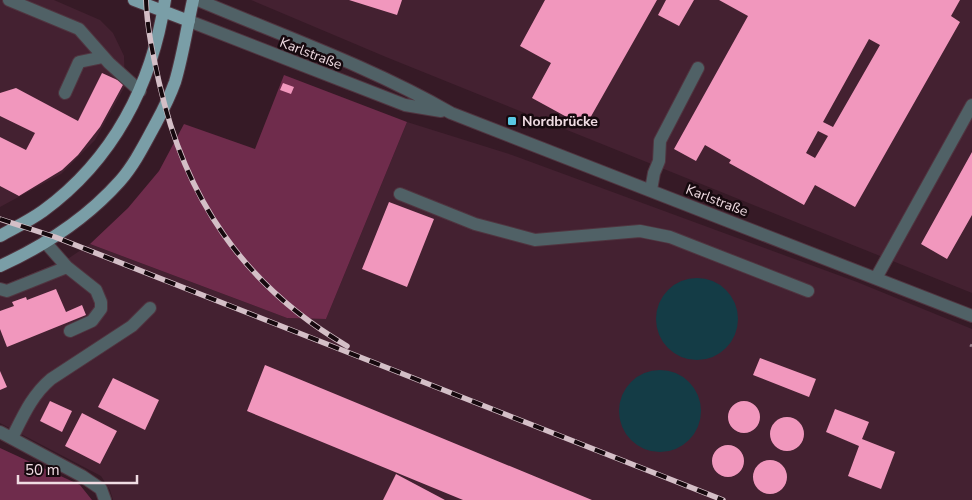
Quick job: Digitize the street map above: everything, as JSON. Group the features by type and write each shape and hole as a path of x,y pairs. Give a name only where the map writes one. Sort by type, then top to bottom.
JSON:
{"main road":[{"name":"Karlstraße","path":"134,0 164,6 189,21"},
{"path":"0,266 27,254 46,242 94,206 120,181 140,152 175,83 193,0"},
{"path":"0,236 43,211 79,180 105,152 127,117 140,91 164,6"}],"street":[{"path":"9,0 79,29 103,56 140,91"},
{"name":"Karlstraße","path":"198,0 366,70 415,92 451,113 972,316"},
{"name":"Karlstraße","path":"189,21 405,105 451,113"},
{"path":"65,93 78,62 103,56"},
{"path":"651,190 654,173 659,162 660,141 698,68"},
{"path":"876,278 972,105"},
{"path":"400,194 475,224 535,240 640,231 670,237 808,291"},
{"path":"46,242 67,267 96,290 102,302 92,321 70,331"},
{"path":"0,289 7,291 67,267"},
{"path":"12,438 32,399 40,388 132,326 150,308"},
{"path":"0,432 82,476 101,489 105,500"}],"shaded area":[{"path":"0,0 54,0 100,20 113,33 124,56 125,86 95,140 61,174 0,207"},
{"path":"251,0 972,0 972,293 386,57"},
{"path":"284,75 407,122 326,319 287,318 90,244 128,208 159,171 184,124 255,149"},
{"path":"407,122 512,155 857,282 972,329 972,500 113,500 110,490 101,476 0,423 0,287 69,258 90,244 287,318 326,319"},
{"path":"0,448 80,485 92,500 0,500"}],"water":[{"path":"697,278 713,281 726,290 735,303 738,319 735,335 726,348 713,357 697,360 681,357 668,348 659,335 656,319 659,303 668,290 681,281"},
{"path":"660,370 676,373 689,382 698,395 701,411 698,427 689,440 676,449 660,452 644,449 631,440 622,427 619,411 622,395 631,382 644,373"}],"building":[{"path":"349,0 402,0 397,15"},
{"path":"545,0 657,0 585,127 532,98 551,63 520,46"},
{"path":"666,0 694,0 679,26 658,15"},
{"path":"719,0 960,0 951,16 960,22 855,207 815,185 804,205 729,163 731,160 705,145 696,161 674,149 748,16","holes":["869,39 880,45 833,127 823,122","818,131 828,136 815,158 806,153"]},
{"path":"102,73 124,83 100,127 78,155 62,170 19,196 0,186 0,137 26,150 35,133 0,116 0,93 16,88 78,121"},
{"path":"283,83 294,87 291,94 280,90"},
{"path":"972,152 972,215 947,259 921,244"},
{"path":"389,202 434,219 407,287 362,269"},
{"path":"56,289 66,312 82,305 86,315 7,347 0,329 0,311 14,306 12,302 26,297 27,300"},
{"path":"760,358 816,379 809,397 753,375"},
{"path":"265,365 592,500 463,500 247,411"},
{"path":"0,371 7,387 0,390"},
{"path":"113,378 159,400 145,430 98,407"},
{"path":"50,401 72,411 62,432 40,421"},
{"path":"744,401 756,405 760,417 756,429 744,433 732,429 728,417 732,405"},
{"path":"835,409 869,422 862,439 895,452 881,489 848,476 859,446 826,432"},
{"path":"82,413 117,431 100,464 65,446"},
{"path":"787,417 799,422 804,434 799,446 787,451 775,446 770,434 775,422"},
{"path":"728,445 740,449 744,461 740,473 728,477 716,473 712,461 716,449"},
{"path":"770,460 782,465 787,477 782,489 770,494 758,489 753,477 758,465"},
{"path":"396,474 445,500 383,500"}],"railway":[{"path":"146,0 153,52 170,124 185,164 202,200 224,235 249,266 277,295 310,322 347,346"},
{"path":"0,219 55,237 723,500"}],"place":[{"name":"Nordbrücke","path":"512,121"}]}
